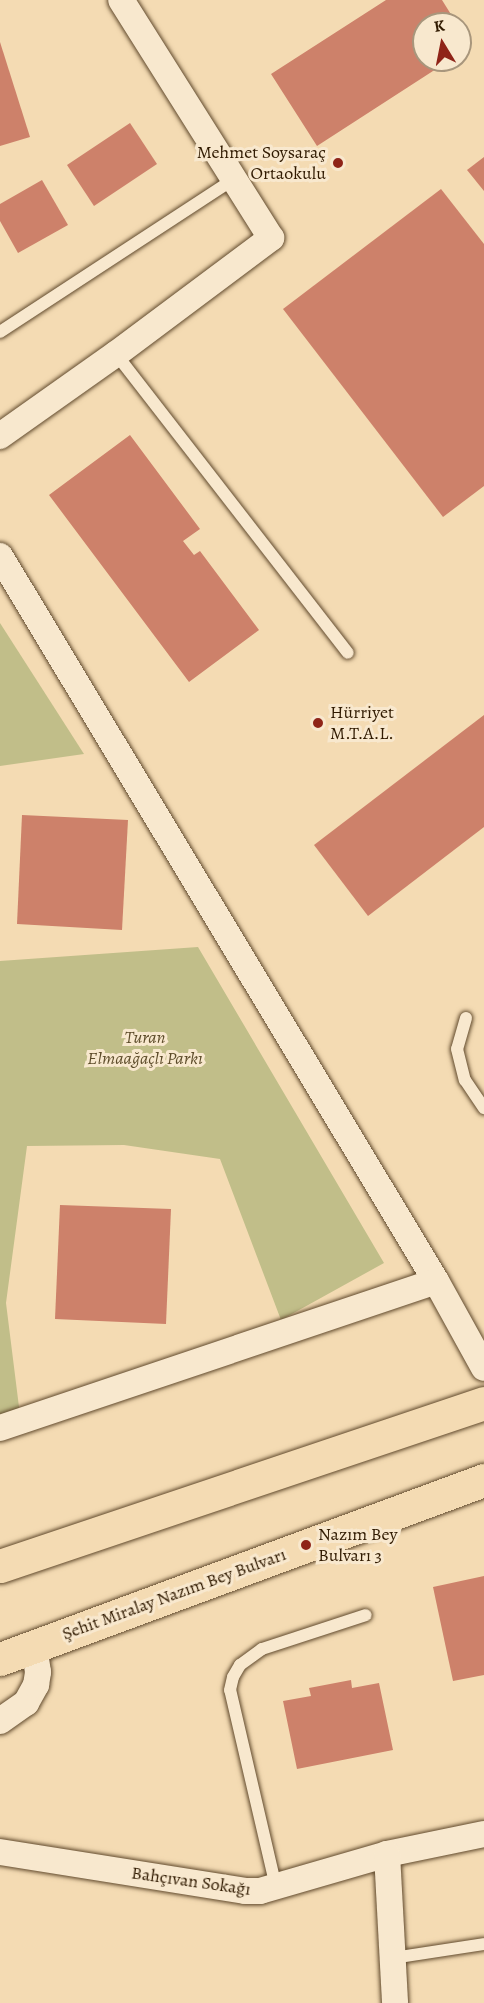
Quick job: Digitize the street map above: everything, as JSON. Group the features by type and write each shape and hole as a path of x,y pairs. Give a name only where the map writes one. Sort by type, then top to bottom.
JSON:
{"main road":[{"path":"0,1566 484,1403"},
{"name":"Şehit Miralay Nazım Bey Bulvarı","path":"0,1659 484,1480"}],"street":[{"path":"0,436 116,354 271,238 122,0"},
{"path":"0,556 436,1281 484,1368"},
{"path":"0,1428 436,1281"},
{"path":"0,1721 26,1703 36,1685 38,1665 34,1646"},
{"name":"Bahçıvan Sokağı","path":"0,1852 245,1891 276,1887 387,1854 484,1834"},
{"path":"387,1854 395,2003"}],"lane":[{"path":"0,332 234,179"},
{"path":"116,354 348,653"},
{"path":"466,1018 457,1049 465,1080 484,1108"},
{"path":"276,1887 230,1690 233,1677 245,1660 262,1649 366,1615"},
{"path":"393,1958 484,1944"}],"green space":[{"path":"0,623 84,754 0,766"},
{"name":"Turan Elmaağaçlı Parkı","path":"198,947 384,1263 281,1320 220,1159 124,1145 27,1146 6,1303 20,1415 0,1425 0,961"}],"building":[{"path":"386,0 442,0 450,12 412,12 412,72 431,72 317,146 271,74"},
{"path":"0,42 30,137 0,146"},
{"path":"130,123 157,164 94,206 67,165"},
{"path":"484,157 484,191 467,170"},
{"path":"42,180 68,225 18,253 0,221 0,204"},
{"path":"441,189 484,244 484,486 443,517 283,309"},
{"path":"130,435 200,529 183,541 194,555 200,551 259,630 189,682 49,495"},
{"path":"484,715 484,827 368,916 314,845"},
{"path":"22,815 128,820 122,930 17,924"},
{"path":"60,1205 171,1209 166,1324 55,1319"},
{"path":"484,1576 484,1675 453,1681 433,1587"},
{"path":"351,1680 352,1688 379,1683 393,1750 297,1769 283,1701 311,1696 309,1688"}],"place":[{"name":"Mehmet Soysaraç Ortaokulu","path":"338,163"},
{"name":"Hürriyet M.T.A.L.","path":"318,723"},
{"name":"Nazım Bey Bulvarı 3","path":"306,1545"}]}
